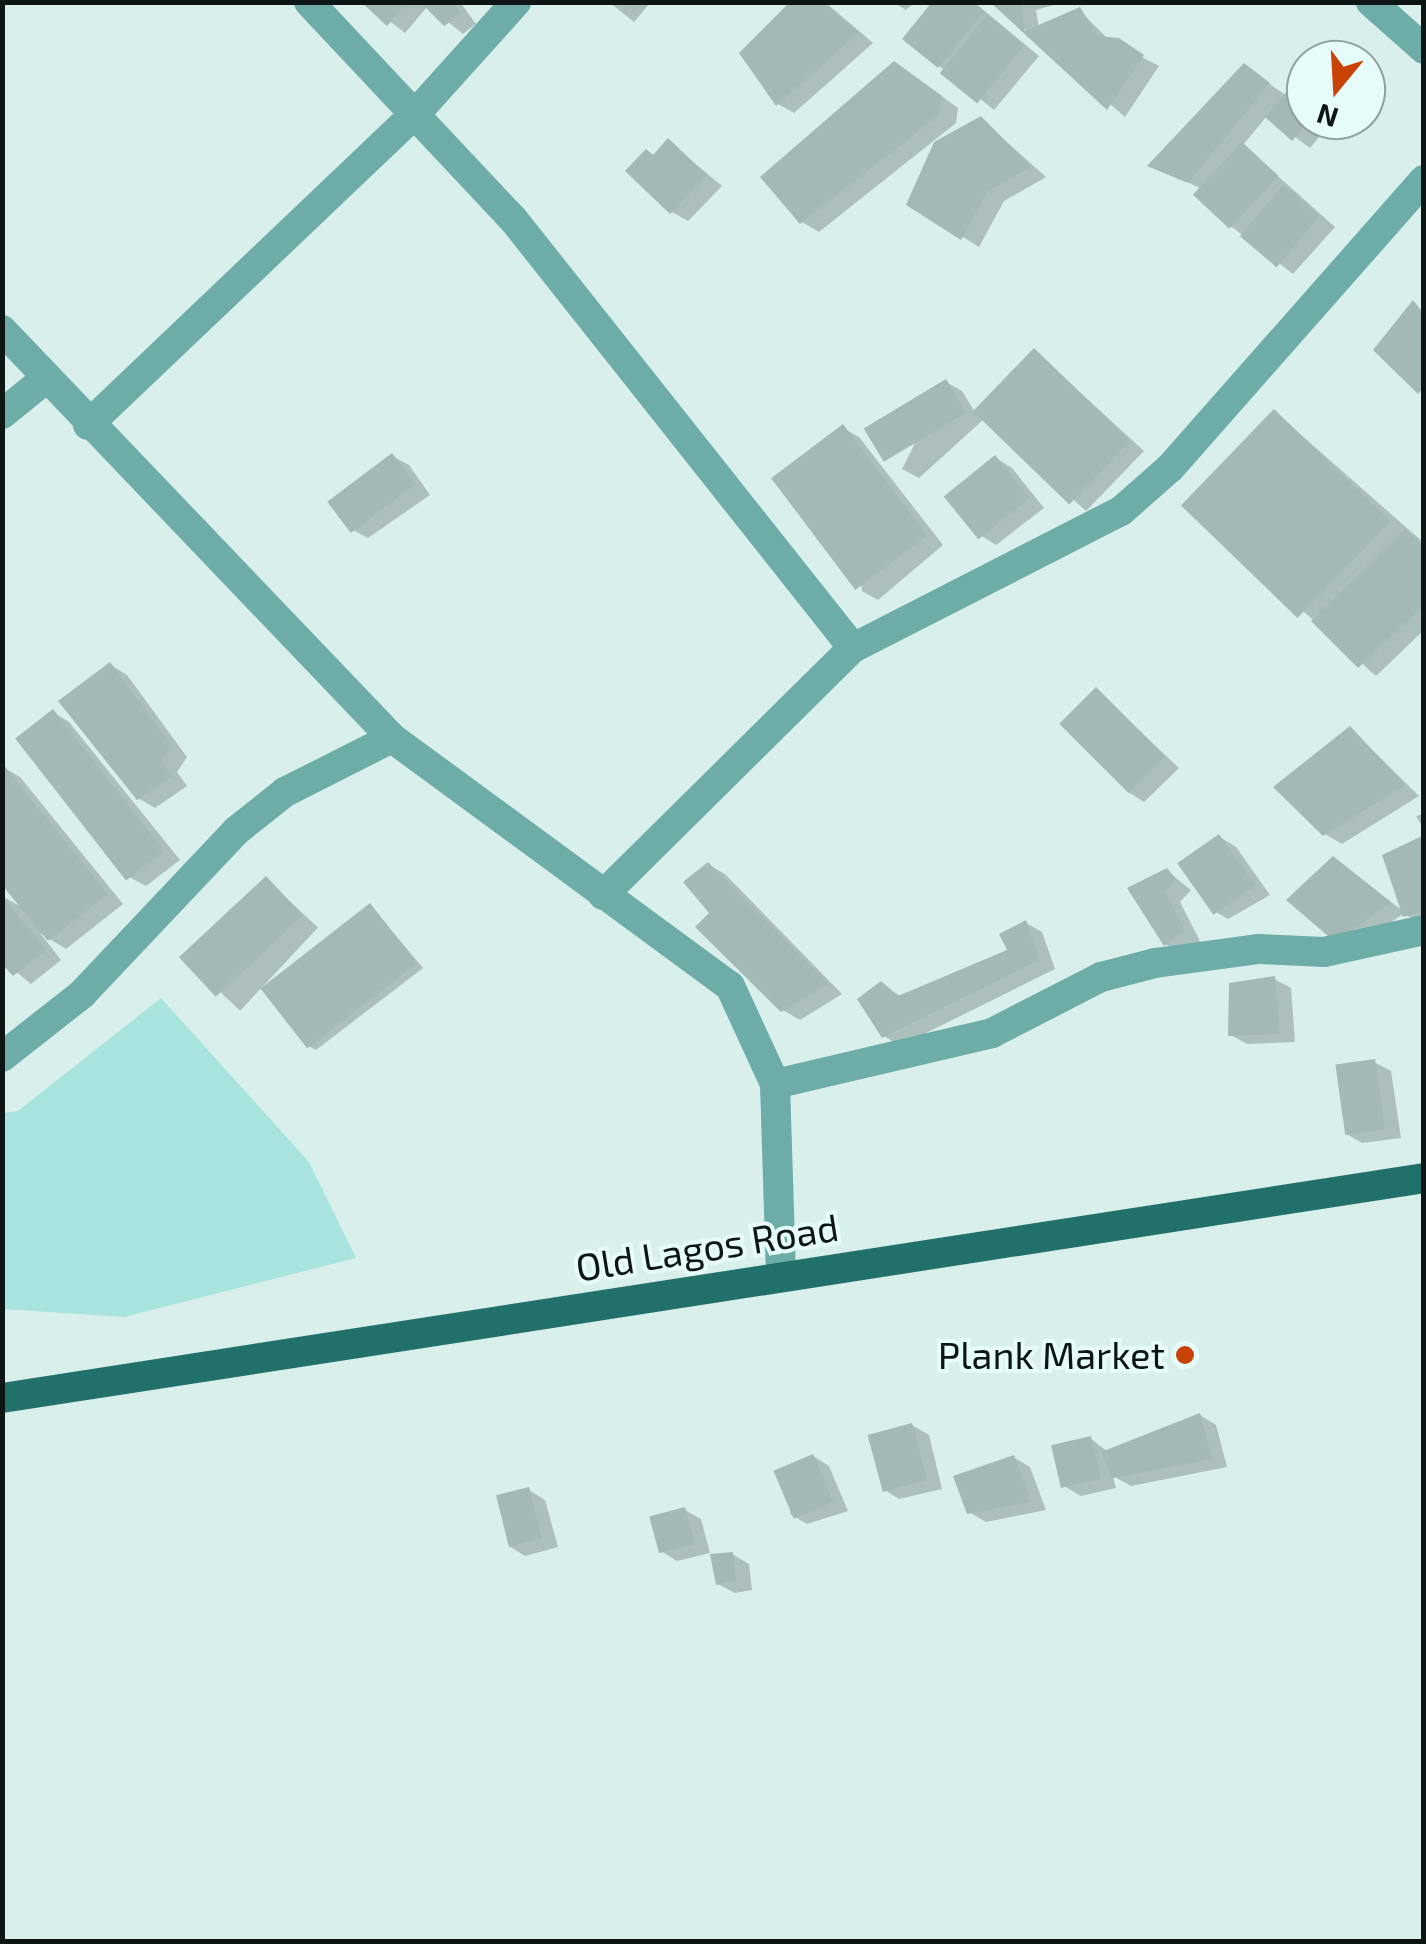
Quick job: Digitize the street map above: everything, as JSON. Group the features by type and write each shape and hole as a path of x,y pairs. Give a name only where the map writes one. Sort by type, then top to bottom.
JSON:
{"main road":[{"name":"Old Lagos Road","path":"2,1398 1424,1178"}],"street":[{"path":"309,2 418,111 514,219 853,648"},
{"path":"88,425 418,111 516,2"},
{"path":"1372,2 1424,50"},
{"path":"603,895 853,648 1121,512 1170,468 1424,180"},
{"path":"2,330 44,380 392,738 603,895 664,932 730,986 774,1084 781,1276"},
{"path":"2,414 44,380"},
{"path":"2,1057 82,994 236,830 285,792 392,738"},
{"path":"774,1084 992,1033 1100,977 1155,962 1258,949 1324,952 1424,930"}],"shaded area":[{"path":"161,998 309,1162 356,1258 124,1317 3,1309 3,1113 18,1111"}],"building":[{"path":"361,2 407,2 387,26"},
{"path":"420,2 452,2 461,14 444,26"},
{"path":"932,2 973,2 984,12 938,68 902,39"},
{"path":"990,2 1020,2 1025,31 1080,7 1098,36 1119,38 1144,55 1107,110"},
{"path":"789,3 823,3 859,32 776,106 739,53"},
{"path":"987,15 1024,45 977,103 940,73"},
{"path":"894,61 942,96 940,114 800,224 760,177"},
{"path":"1244,63 1270,83 1188,183 1147,166"},
{"path":"1286,92 1286,136 1265,117"},
{"path":"981,116 1031,167 987,192 961,240 906,205 934,142"},
{"path":"668,138 707,175 670,214 625,171 646,149 653,155"},
{"path":"1242,142 1279,176 1229,229 1193,195"},
{"path":"1283,185 1320,216 1277,267 1240,236"},
{"path":"1413,300 1424,314 1424,387 1418,394 1373,350"},
{"path":"1034,348 1130,441 1069,504 973,411"},
{"path":"946,379 966,412 884,462 864,428"},
{"path":"1274,409 1391,522 1297,618 1181,505"},
{"path":"843,424 927,536 855,590 771,478"},
{"path":"392,453 415,484 351,533 327,502"},
{"path":"995,455 1030,498 978,539 944,497"},
{"path":"1405,529 1424,547 1424,605 1358,668 1311,621"},
{"path":"110,662 172,746 161,762 172,776 137,800 58,701"},
{"path":"1096,687 1165,756 1129,793 1059,724"},
{"path":"53,709 164,851 126,880 15,739"},
{"path":"1350,726 1405,785 1323,836 1273,787"},
{"path":"2,763 108,894 48,941 2,885"},
{"path":"1219,834 1255,886 1213,915 1177,863"},
{"path":"1424,835 1424,911 1403,917 1382,855"},
{"path":"1333,856 1391,902 1335,942 1286,900"},
{"path":"708,862 828,984 781,1012 695,927 709,913 683,882"},
{"path":"1167,868 1176,879 1165,891 1185,931 1164,946 1127,888"},
{"path":"266,876 303,915 216,997 179,957"},
{"path":"2,896 46,950 13,976 2,964"},
{"path":"370,903 417,963 307,1048 260,989"},
{"path":"1026,920 1039,960 882,1038 857,999 881,981 898,996 1007,950 999,934"},
{"path":"1275,976 1280,1034 1228,1036 1229,983"},
{"path":"1375,1059 1385,1129 1345,1135 1335,1065"},
{"path":"1200,1413 1212,1459 1112,1478 1101,1452"},
{"path":"912,1423 927,1480 883,1492 868,1435"},
{"path":"1091,1436 1101,1479 1061,1488 1051,1445"},
{"path":"813,1454 833,1502 794,1519 773,1471"},
{"path":"1014,1455 1031,1502 967,1514 953,1476"},
{"path":"529,1487 542,1538 509,1547 496,1495"},
{"path":"685,1507 695,1544 659,1553 649,1517"},
{"path":"733,1552 736,1581 716,1585 710,1554"}],"place":[{"name":"Plank Market","path":"1185,1355"}]}
